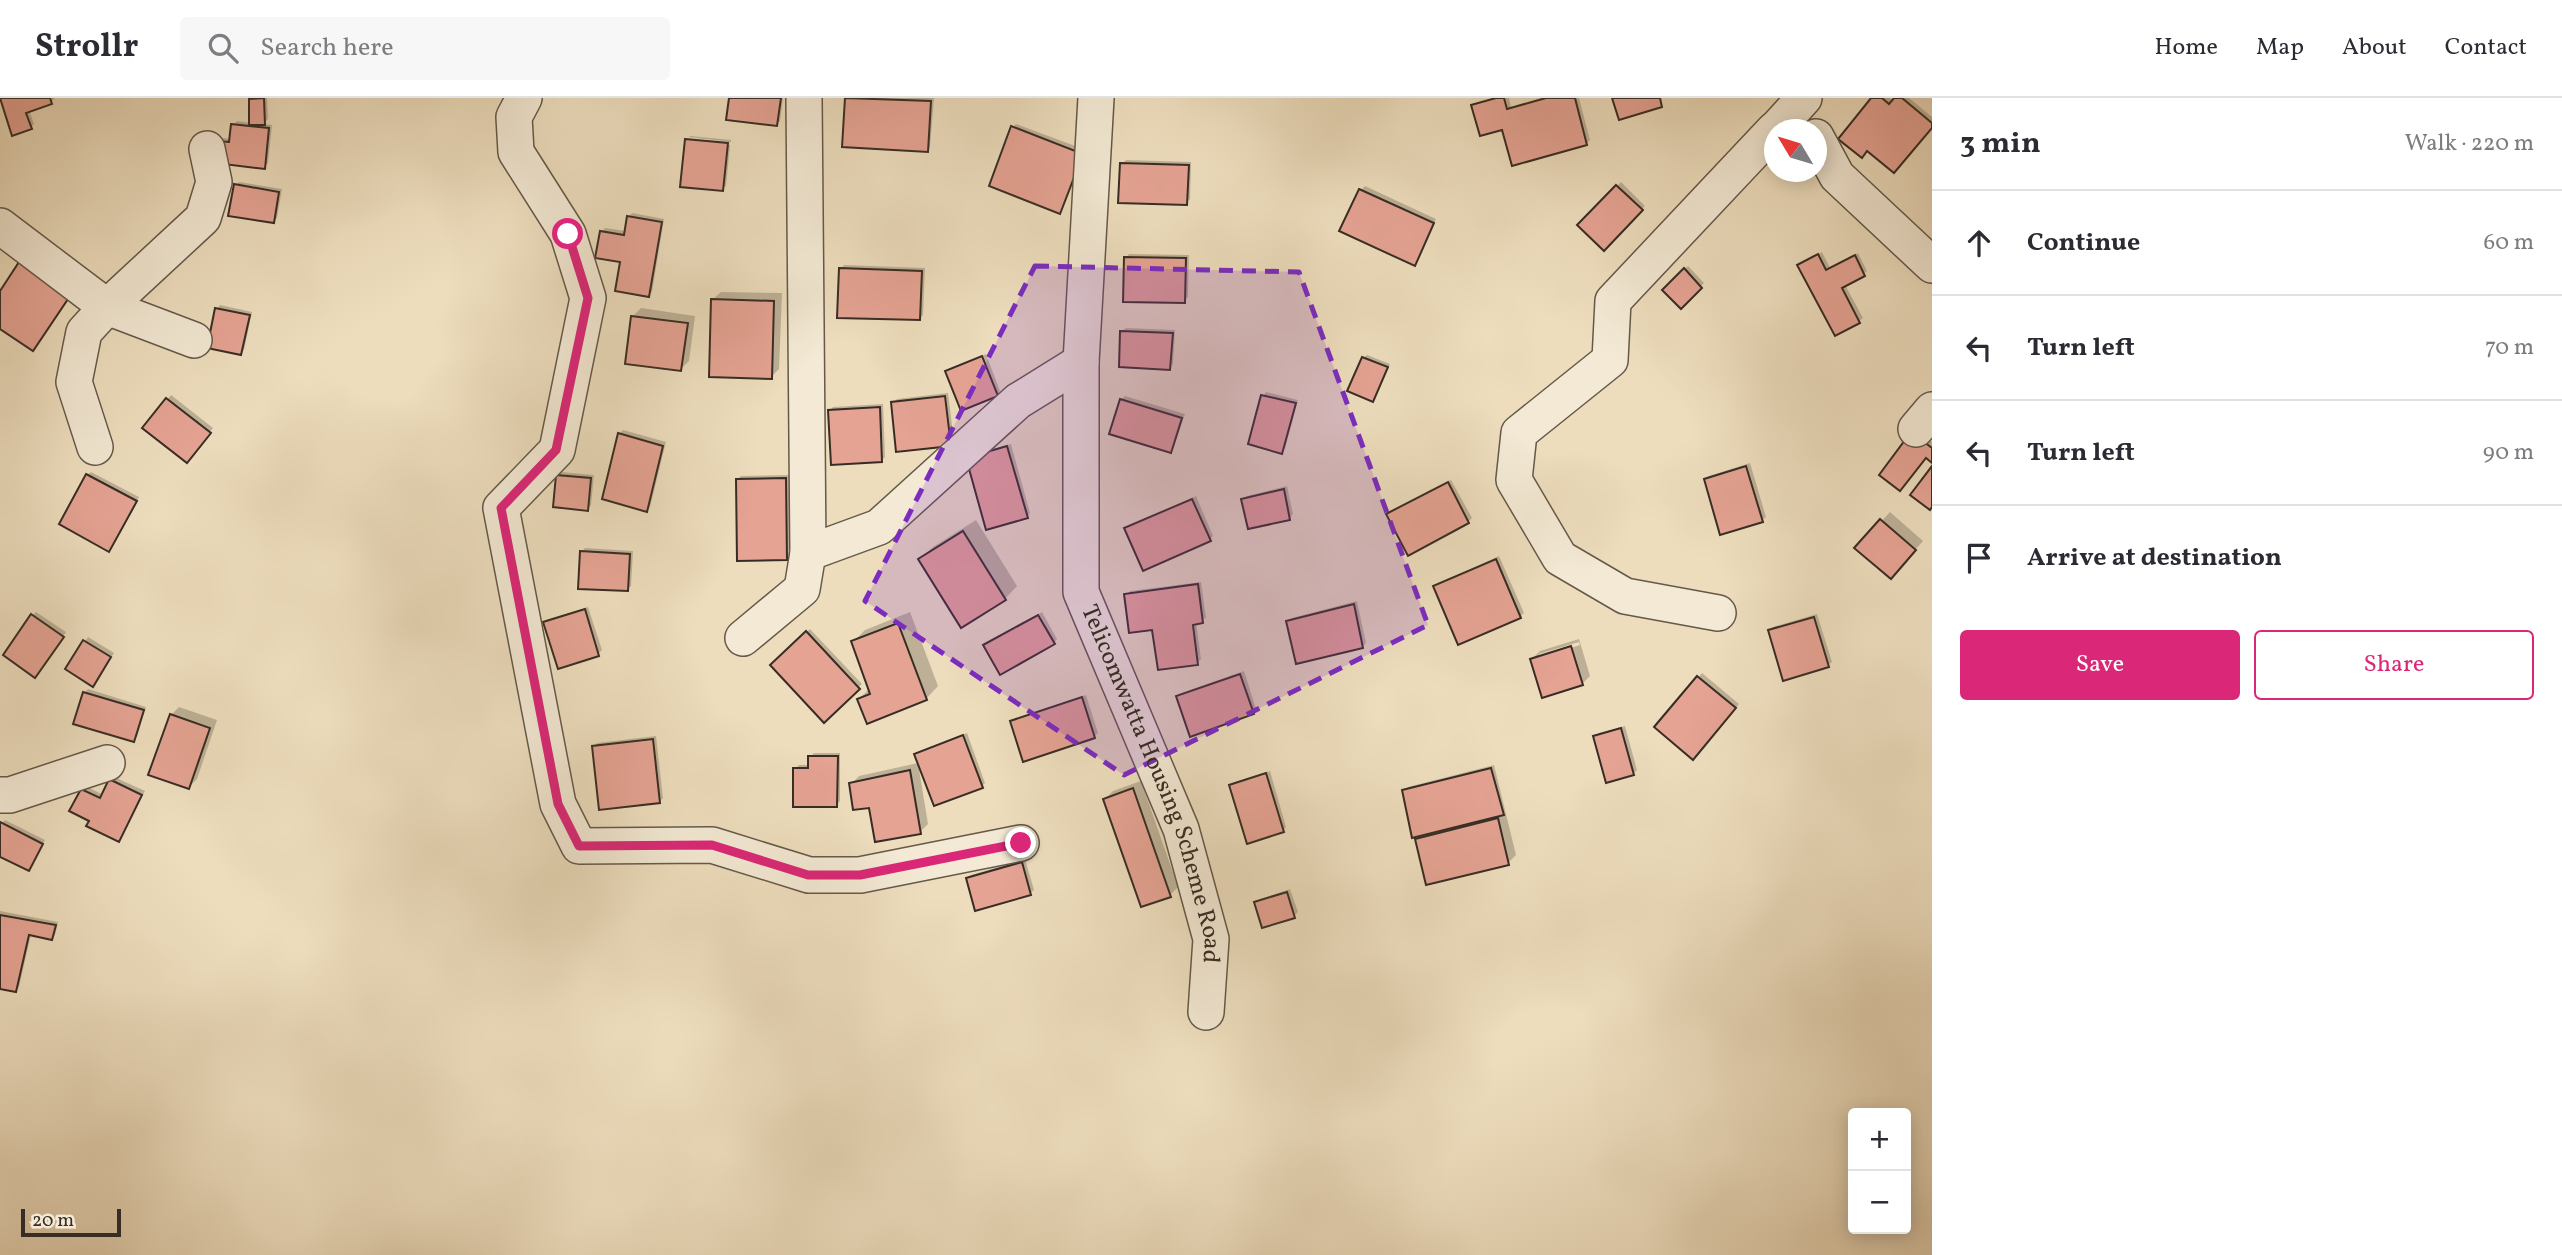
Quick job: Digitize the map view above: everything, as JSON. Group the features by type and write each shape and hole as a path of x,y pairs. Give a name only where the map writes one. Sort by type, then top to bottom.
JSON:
{"street":[{"path":"524,98 514,117 516,152 568,234 588,298 556,450 501,508 558,804 579,846 712,845 808,875 860,875 1021,843"},
{"path":"743,638 802,589 808,553 804,98"},
{"name":"Telicomwatta Housing Scheme Road","path":"1096,98 1081,362 1080,592 1181,829 1211,939 1206,1012"},
{"path":"1806,98 1807,119"},
{"path":"1786,119 1806,98"},
{"path":"1718,613 1625,596 1560,558 1514,480 1519,433 1610,360 1613,301 1764,142"},
{"path":"95,447 74,382 84,332 107,307 203,218 214,183 207,149"},
{"path":"1827,157 1837,176 1932,265"},
{"path":"0,226 107,307 194,340"},
{"path":"808,553 879,527 1018,401 1081,362"},
{"path":"0,795 10,795 107,763"}],"highlighted area":[{"path":"1035,266 1299,272 1428,625 1124,775 865,601"}],"building":[{"path":"0,98 50,98 52,104 26,113 32,129 12,136"},
{"path":"264,98 265,125 249,125 249,99"},
{"path":"729,98 781,98 777,126 726,120"},
{"path":"845,98 931,101 928,152 842,147"},
{"path":"1504,98 1507,109 1546,98 1575,98 1587,145 1512,166 1502,130 1480,136 1471,105"},
{"path":"1612,98 1660,98 1662,107 1619,120"},
{"path":"1871,98 1882,98 1889,104 1894,98 1902,98 1932,123 1932,128 1894,173 1867,151 1862,158 1838,139"},
{"path":"231,124 269,128 265,169 215,163 218,141 229,142"},
{"path":"1011,126 1083,154 1060,214 989,186"},
{"path":"685,139 728,143 723,191 680,187"},
{"path":"1120,163 1189,165 1187,205 1118,203"},
{"path":"234,184 279,192 274,223 228,216"},
{"path":"1616,185 1643,210 1604,251 1577,225"},
{"path":"1359,189 1434,223 1415,266 1339,231"},
{"path":"627,216 662,222 649,297 615,291 620,262 595,258 600,231 624,235"},
{"path":"1818,254 1826,270 1855,255 1865,276 1842,288 1860,323 1835,336 1797,265"},
{"path":"1124,257 1186,258 1185,303 1123,302"},
{"path":"19,262 70,296 33,351 0,329 0,291"},
{"path":"839,268 922,271 920,320 837,318"},
{"path":"1684,268 1702,288 1681,309 1662,290"},
{"path":"711,299 774,301 772,379 709,377"},
{"path":"215,308 250,315 241,355 207,348"},
{"path":"631,316 688,323 681,371 625,364"},
{"path":"1120,331 1173,333 1170,370 1119,367"},
{"path":"982,356 998,396 961,411 945,371"},
{"path":"1362,357 1388,367 1373,402 1347,391"},
{"path":"1261,395 1296,403 1282,454 1248,444"},
{"path":"945,396 951,446 896,452 891,402"},
{"path":"166,398 211,433 187,463 142,428"},
{"path":"1120,399 1182,418 1171,453 1109,434"},
{"path":"880,407 882,462 831,465 828,410"},
{"path":"1911,432 1932,448 1932,463 1926,458 1900,491 1879,475"},
{"path":"618,433 663,446 647,512 602,499"},
{"path":"1007,446 1028,518 986,530 966,458"},
{"path":"1746,466 1763,522 1720,535 1704,479"},
{"path":"1932,466 1932,507 1930,510 1910,495"},
{"path":"86,474 137,501 109,552 59,524"},
{"path":"556,475 591,478 588,511 553,507"},
{"path":"786,478 787,560 737,561 736,479"},
{"path":"1448,482 1469,523 1408,556 1386,514"},
{"path":"1284,489 1290,520 1248,529 1241,499"},
{"path":"1192,499 1211,541 1143,571 1124,528"},
{"path":"1880,519 1916,550 1891,579 1854,548"},
{"path":"963,531 1006,600 961,628 918,559"},
{"path":"580,551 630,554 628,591 578,589"},
{"path":"1496,559 1521,618 1458,645 1433,586"},
{"path":"1198,584 1203,623 1193,625 1198,665 1158,670 1152,630 1129,633 1124,594"},
{"path":"1354,604 1363,648 1296,664 1286,621"},
{"path":"585,609 599,656 558,669 543,622"},
{"path":"31,614 64,637 35,678 3,655"},
{"path":"1038,615 1055,644 1000,675 983,645"},
{"path":"1814,617 1829,667 1783,681 1768,630"},
{"path":"898,623 927,700 867,724 857,699 870,694 851,641"},
{"path":"806,631 860,689 824,723 770,665"},
{"path":"83,640 111,657 93,687 65,669"},
{"path":"1571,646 1583,685 1542,698 1530,659"},
{"path":"1240,674 1254,714 1190,737 1176,696"},
{"path":"1697,676 1736,708 1693,760 1654,727"},
{"path":"83,692 144,710 134,742 73,724"},
{"path":"1082,697 1095,738 1023,762 1010,721"},
{"path":"170,714 210,728 189,789 148,775"},
{"path":"1621,728 1634,775 1606,783 1593,736"},
{"path":"963,735 983,788 934,806 914,754"},
{"path":"653,739 660,803 599,810 592,746"},
{"path":"808,756 838,756 837,807 793,807 793,768 808,768"},
{"path":"1491,768 1504,815 1412,838 1402,790"},
{"path":"910,770 921,834 875,842 869,808 853,810 849,783"},
{"path":"1266,773 1284,832 1247,844 1229,785"},
{"path":"109,779 142,795 119,842 86,826 89,821 69,811 81,789 100,798"},
{"path":"1133,788 1171,897 1141,907 1103,799"},
{"path":"1498,818 1509,865 1426,885 1415,839"},
{"path":"0,822 43,844 29,871 0,857"},
{"path":"1022,862 1031,895 975,911 966,878"},
{"path":"1287,892 1295,918 1262,928 1254,902"},
{"path":"0,915 56,925 52,940 29,935 16,992 0,989"}],"route":[{"path":"568,234 588,298 556,450 501,508 558,804 579,846 712,845 808,875 860,875 1021,843"}]}
